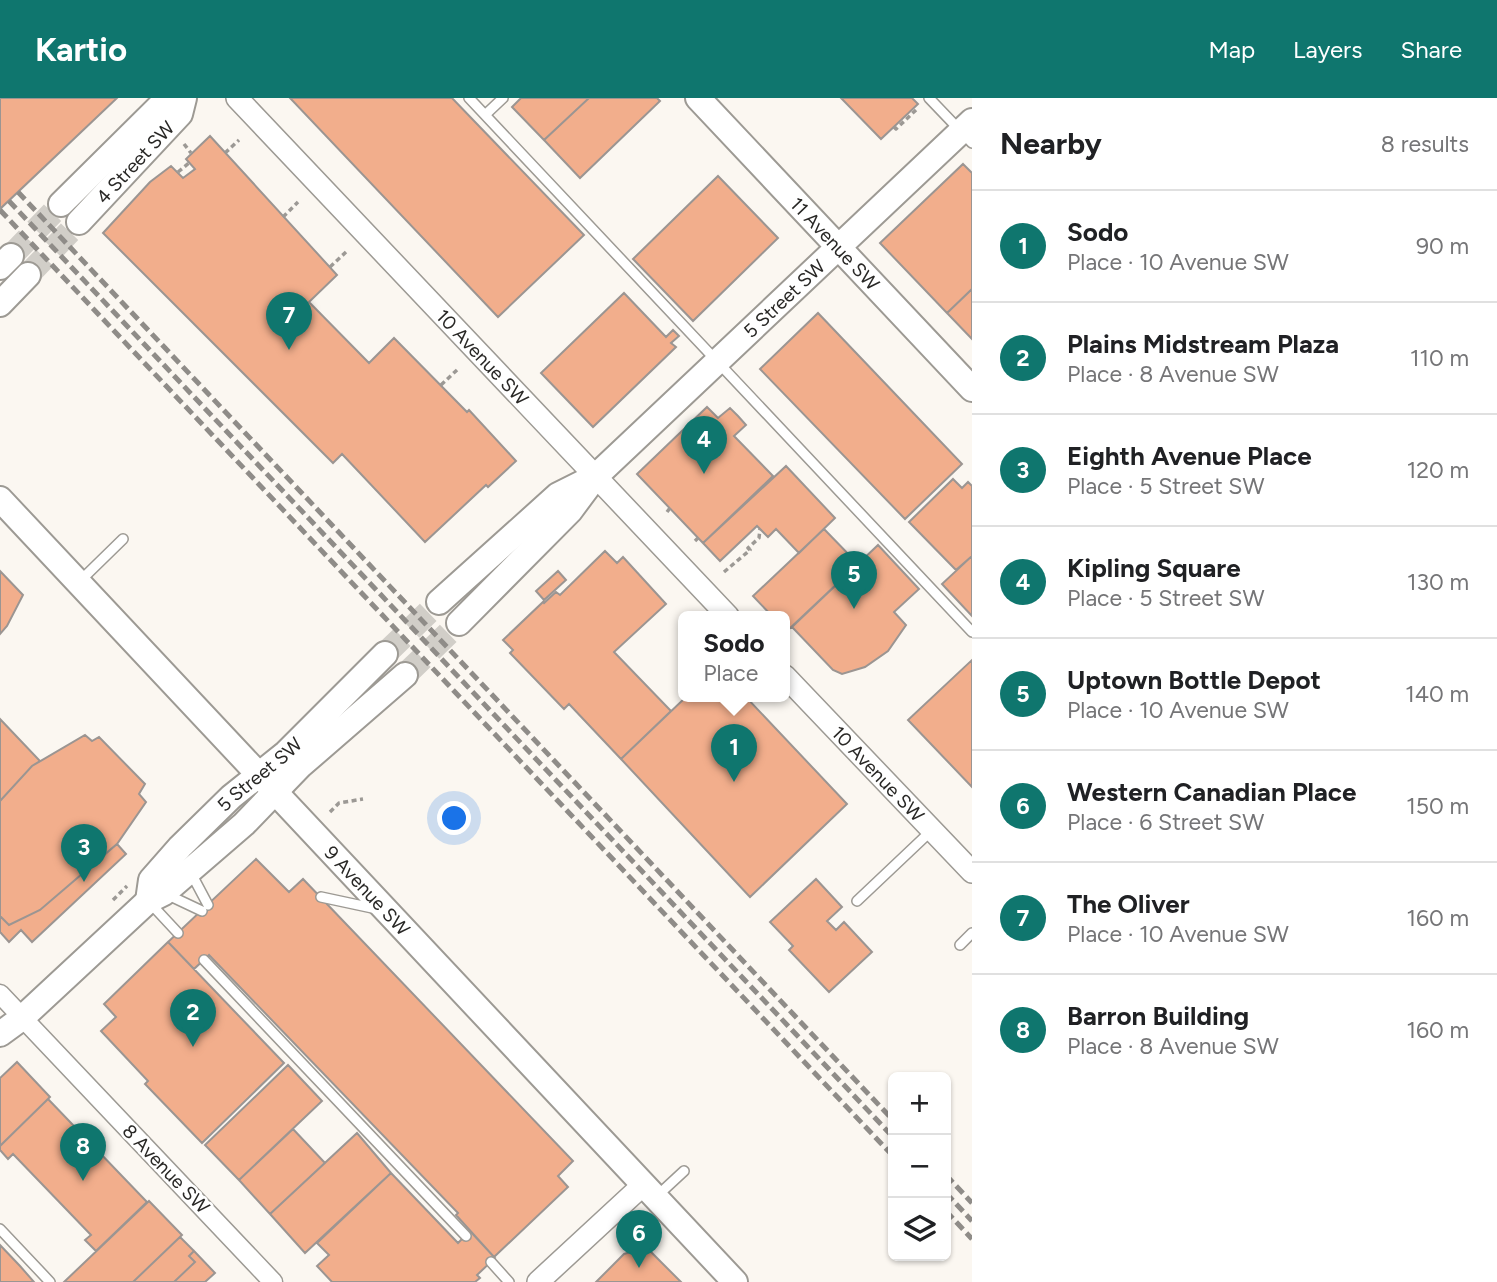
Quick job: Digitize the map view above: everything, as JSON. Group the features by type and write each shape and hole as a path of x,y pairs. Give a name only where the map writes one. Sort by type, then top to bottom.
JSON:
{"main road":[{"name":"4 Street SW","path":"61,204 168,98"},
{"name":"4 Street SW","path":"79,222 180,114 184,98"},
{"name":"11 Avenue SW","path":"698,98 972,389"},
{"name":"5 Street SW","path":"459,623 570,511 596,476 839,247 968,132"},
{"path":"0,304 28,275"},
{"name":"5 Street SW","path":"439,602 558,495 596,476"},
{"name":"9 Avenue SW","path":"0,499 735,1282"},
{"name":"5 Street SW","path":"156,897 150,880 220,807 286,753 385,654"},
{"name":"5 Street SW","path":"0,1034 22,1018 156,897 244,824 300,766 405,675"}],"street":[{"name":"10 Avenue SW","path":"237,98 723,611"},
{"name":"10 Avenue SW","path":"790,681 971,869"},
{"name":"8 Avenue SW","path":"0,994 273,1282"},
{"path":"538,1282 650,1191"}],"lane":[{"path":"469,98 972,632"},
{"path":"485,115 503,98"},
{"path":"929,98 968,132"},
{"path":"574,226 583,218"},
{"path":"78,583 123,539"},
{"path":"857,901 932,830"},
{"path":"156,897 205,908 190,871"},
{"path":"156,897 178,933"},
{"path":"324,898 387,911"},
{"path":"960,944 972,933"},
{"path":"204,960 466,1236"},
{"path":"650,1191 684,1171"},
{"path":"0,1229 50,1282"},
{"path":"491,1262 509,1282"}],"path":[{"path":"894,127 896,129 916,110"},
{"path":"225,153 239,139"},
{"path":"186,146 191,153"},
{"path":"177,172 189,163"},
{"path":"283,217 298,202"},
{"path":"330,267 346,252"},
{"path":"441,385 457,369"},
{"path":"723,572 750,550 748,548 759,538 760,529"},
{"path":"330,812 339,803 363,799"}],"building":[{"path":"0,98 117,98 0,209"},
{"path":"290,98 452,98 584,235 498,317"},
{"path":"521,98 589,98 544,140 512,107"},
{"path":"589,98 657,98 660,101 580,178 544,140"},
{"path":"841,98 912,98 918,104 881,139"},
{"path":"210,136 337,275 309,302 369,363 394,338 467,412 469,410 516,461 425,542 342,454 333,463 103,233 150,182 171,166 183,178 195,169 186,159"},
{"path":"963,164 972,173 972,289 947,313 880,243"},
{"path":"718,176 778,238 693,321 633,259"},
{"path":"972,289 972,339 947,313"},
{"path":"624,293 666,337 673,330 679,336 671,343 676,347 593,427 541,373"},
{"path":"818,313 962,464 905,519 760,369"},
{"path":"707,407 718,418 730,408 738,416 746,425 734,436 773,476 703,543 637,474"},
{"path":"786,466 835,518 799,553 776,529 768,537 757,526 720,561 703,543"},
{"path":"953,479 962,488 968,482 972,486 972,556 956,570 909,522"},
{"path":"824,529 858,564 790,628 790,611 767,611 753,596"},
{"path":"878,545 919,589 894,612 906,625 888,651 865,667 842,674 833,670 792,627"},
{"path":"605,551 617,563 623,557 666,604 614,652 671,711 621,759 569,704 564,709 510,653 513,650 503,640 543,602 556,592 560,595"},
{"path":"972,556 972,616 942,584"},
{"path":"0,571 23,595 0,634"},
{"path":"558,571 566,580 544,600 536,591"},
{"path":"972,660 972,787 908,720"},
{"path":"681,702 751,702 847,804 750,897 621,759"},
{"path":"0,719 40,761 32,766 0,801"},
{"path":"85,735 92,741 99,737 145,784 139,794 146,802 117,844 40,910 9,925 0,916 0,801 32,766"},
{"path":"117,844 126,854 32,942 21,930 9,942 0,932 0,916 9,925 40,910"},
{"path":"256,859 289,892 303,879 573,1161 558,1176 568,1187 494,1257 456,1215 458,1213 209,955 194,969 168,942"},
{"path":"816,879 842,907 827,921 836,930 844,922 872,952 829,992 789,950 793,946 770,922"},
{"path":"168,942 284,1063 202,1143 145,1084 148,1081 101,1031 116,1017 104,1004"},
{"path":"17,1062 50,1097 0,1146 0,1078"},
{"path":"288,1065 322,1101 239,1180 205,1145"},
{"path":"48,1099 147,1202 96,1251 85,1240 91,1235 13,1154 8,1159 0,1150 0,1146"},
{"path":"293,1129 325,1163 270,1214 239,1180"},
{"path":"357,1133 391,1173 305,1253 270,1214"},
{"path":"391,1173 458,1243 470,1231 495,1258 477,1275 480,1278 475,1282 332,1282 317,1266 329,1255 317,1243"},
{"path":"149,1201 182,1235 133,1282 64,1282"},
{"path":"180,1237 194,1251 189,1256 195,1262 174,1282 133,1282"},
{"path":"0,1245 20,1266 34,1282 0,1282"},
{"path":"641,1249 651,1252 681,1282 596,1282 624,1254"},
{"path":"194,1251 215,1273 205,1282 174,1282 195,1262 189,1256"}],"tunnel":[{"path":"11,256 61,204"},
{"path":"28,275 79,222"},
{"path":"385,654 439,602"},
{"path":"405,675 459,623"}],"railway":[{"path":"18,192 888,1115"},
{"path":"9,201 891,1135"},
{"path":"0,210 888,1151"},
{"path":"951,1180 972,1203"},
{"path":"951,1198 972,1221"},
{"path":"951,1216 972,1239"}],"place":[{"name":"The Oliver","path":"289,350"},
{"name":"Kipling Square","path":"704,474"},
{"name":"Uptown Bottle Depot","path":"854,609"},
{"name":"Sodo","path":"734,782"},
{"name":"Eighth Avenue Place","path":"84,882"},
{"name":"Plains Midstream Plaza","path":"193,1047"},
{"name":"Barron Building","path":"83,1181"},
{"name":"Western Canadian Place","path":"639,1268"}]}
